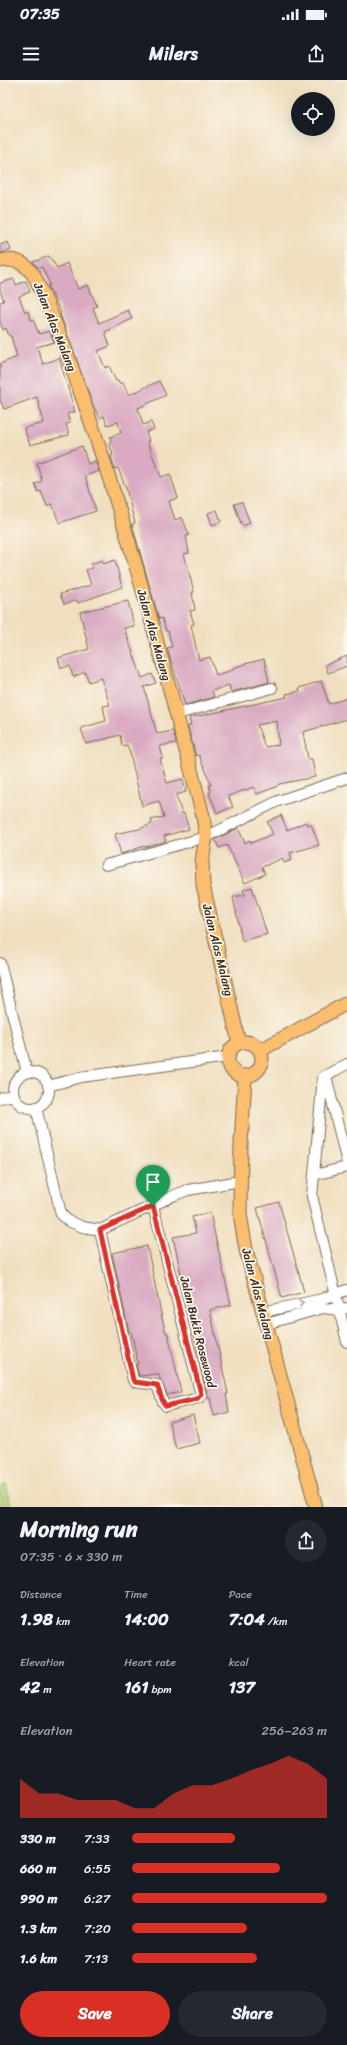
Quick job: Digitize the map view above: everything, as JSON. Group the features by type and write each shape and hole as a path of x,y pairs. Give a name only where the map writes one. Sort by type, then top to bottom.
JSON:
{"main road":[{"name":"Jalan Alas Malang","path":"0,261 11,259 27,266 33,274 52,316 91,420 177,714 204,816 206,836 202,861 203,885 239,1043"},
{"path":"260,1050 347,1003"},
{"path":"239,1043 251,1043 260,1050 263,1059 261,1068 254,1074 245,1077 236,1074 230,1067 228,1058 232,1048 239,1043"},
{"name":"Jalan Alas Malang","path":"245,1077 240,1181 240,1214 246,1250 316,1507"}],"street":[{"path":"177,714 272,688"},
{"path":"106,865 206,836 278,801 347,778"},
{"path":"0,963 27,1072"},
{"path":"48,1086 80,1077 228,1058"},
{"path":"347,1064 323,1077 312,1196 334,1293 343,1309 347,1342"},
{"path":"27,1072 34,1072 40,1075 48,1086 46,1099 36,1107 22,1105 14,1094 14,1083 18,1078 27,1072"},
{"path":"326,1075 347,1163"},
{"path":"0,1098 14,1094"},
{"path":"36,1107 61,1214 68,1220 82,1227 100,1230 188,1190 240,1181"},
{"path":"314,1175 347,1167"},
{"name":"Jalan Bukit Rosewood","path":"100,1230 133,1380 135,1382 157,1385 166,1406 199,1398 201,1394 153,1206"},
{"path":"264,1318 322,1299 334,1293 347,1290"},
{"path":"264,1318 324,1308 343,1309"}],"green space":[{"path":"6,1485 11,1507 0,1507 0,1487"}],"building":[{"path":"8,242 11,250 0,253 0,245"},
{"path":"49,256 57,268 67,263 78,289 88,285 97,306 93,308 99,323 128,310 132,319 105,332 110,346 98,351 105,368 109,366 116,381 118,380 120,384 123,383 129,395 159,381 166,395 138,408 143,425 151,422 154,429 146,432 149,441 147,441 161,477 170,474 178,498 169,501 175,520 182,517 189,535 186,536 189,553 184,554 194,592 192,593 195,610 190,611 194,624 191,625 199,660 210,657 216,675 233,670 233,668 245,664 264,659 269,682 231,692 229,685 212,691 214,697 185,705 167,648 172,647 168,631 166,631 162,618 159,619 132,524 135,523 126,488 118,468 115,469 111,456 113,455 109,443 111,442 110,437 121,433 118,422 107,425 104,416 100,418 93,405 60,314 61,313 48,286 50,285 42,267 39,268 33,262"},
{"path":"14,279 16,285 26,281 30,292 19,296 25,312 28,311 39,334 50,331 54,342 37,347 43,364 59,358 75,412 67,414 70,423 66,424 69,435 30,445 24,428 44,423 37,397 4,409 0,400 0,364 17,357 11,336 9,336 6,328 3,330 0,322 0,302 4,301 0,291 0,283"},
{"path":"82,446 88,464 95,461 99,471 85,476 96,511 59,523 52,504 47,506 41,491 38,492 35,484 42,481 37,463"},
{"path":"242,502 250,523 242,526 234,504"},
{"path":"217,510 221,522 212,525 208,513"},
{"path":"102,560 103,564 115,560 122,587 78,603 77,600 64,604 60,594 91,585 86,570 92,568 91,564"},
{"path":"128,601 134,626 124,628 142,678 152,674 156,683 144,687 157,734 173,731 176,743 160,746 163,758 160,759 167,783 183,779 186,792 176,795 189,829 164,836 166,841 144,846 121,854 115,834 139,829 152,824 151,820 164,817 159,801 142,806 130,753 127,745 122,746 120,735 86,744 81,728 106,721 103,706 110,705 101,678 89,682 85,672 73,677 70,666 61,668 58,658 89,649 80,612"},
{"path":"347,656 347,666 328,673 325,665"},
{"path":"321,681 329,704 347,698 347,719 303,732 308,759 312,759 315,777 279,784 276,787 257,794 254,787 228,796 233,807 217,813 209,793 211,792 209,785 211,785 204,766 199,755 196,756 188,726 191,725 189,718 287,697 286,694 300,691 299,688","holes":["277,721 279,745 265,747 257,725"]},
{"path":"281,815 287,830 306,822 307,825 311,824 319,845 290,853 292,860 284,863 283,858 262,867 265,874 245,883 227,845 219,848 215,840 238,828 245,843 250,840 251,843 273,834 267,822"},
{"path":"252,887 267,934 242,941 233,897 245,895 243,890"},
{"path":"279,1202 304,1292 282,1298 257,1208"},
{"path":"210,1213 231,1305 210,1310 228,1394 226,1394 229,1412 214,1416 210,1398 208,1398 173,1237 196,1233 192,1217"},
{"path":"147,1246 162,1318 166,1333 168,1333 181,1392 167,1395 158,1374 139,1376 131,1332 129,1332 112,1253"},
{"path":"193,1415 200,1443 176,1449 169,1422"}],"route":[{"path":"153,1206 201,1394 197,1399 166,1406 157,1385 135,1382 133,1380 100,1230 121,1222 153,1206"}]}
